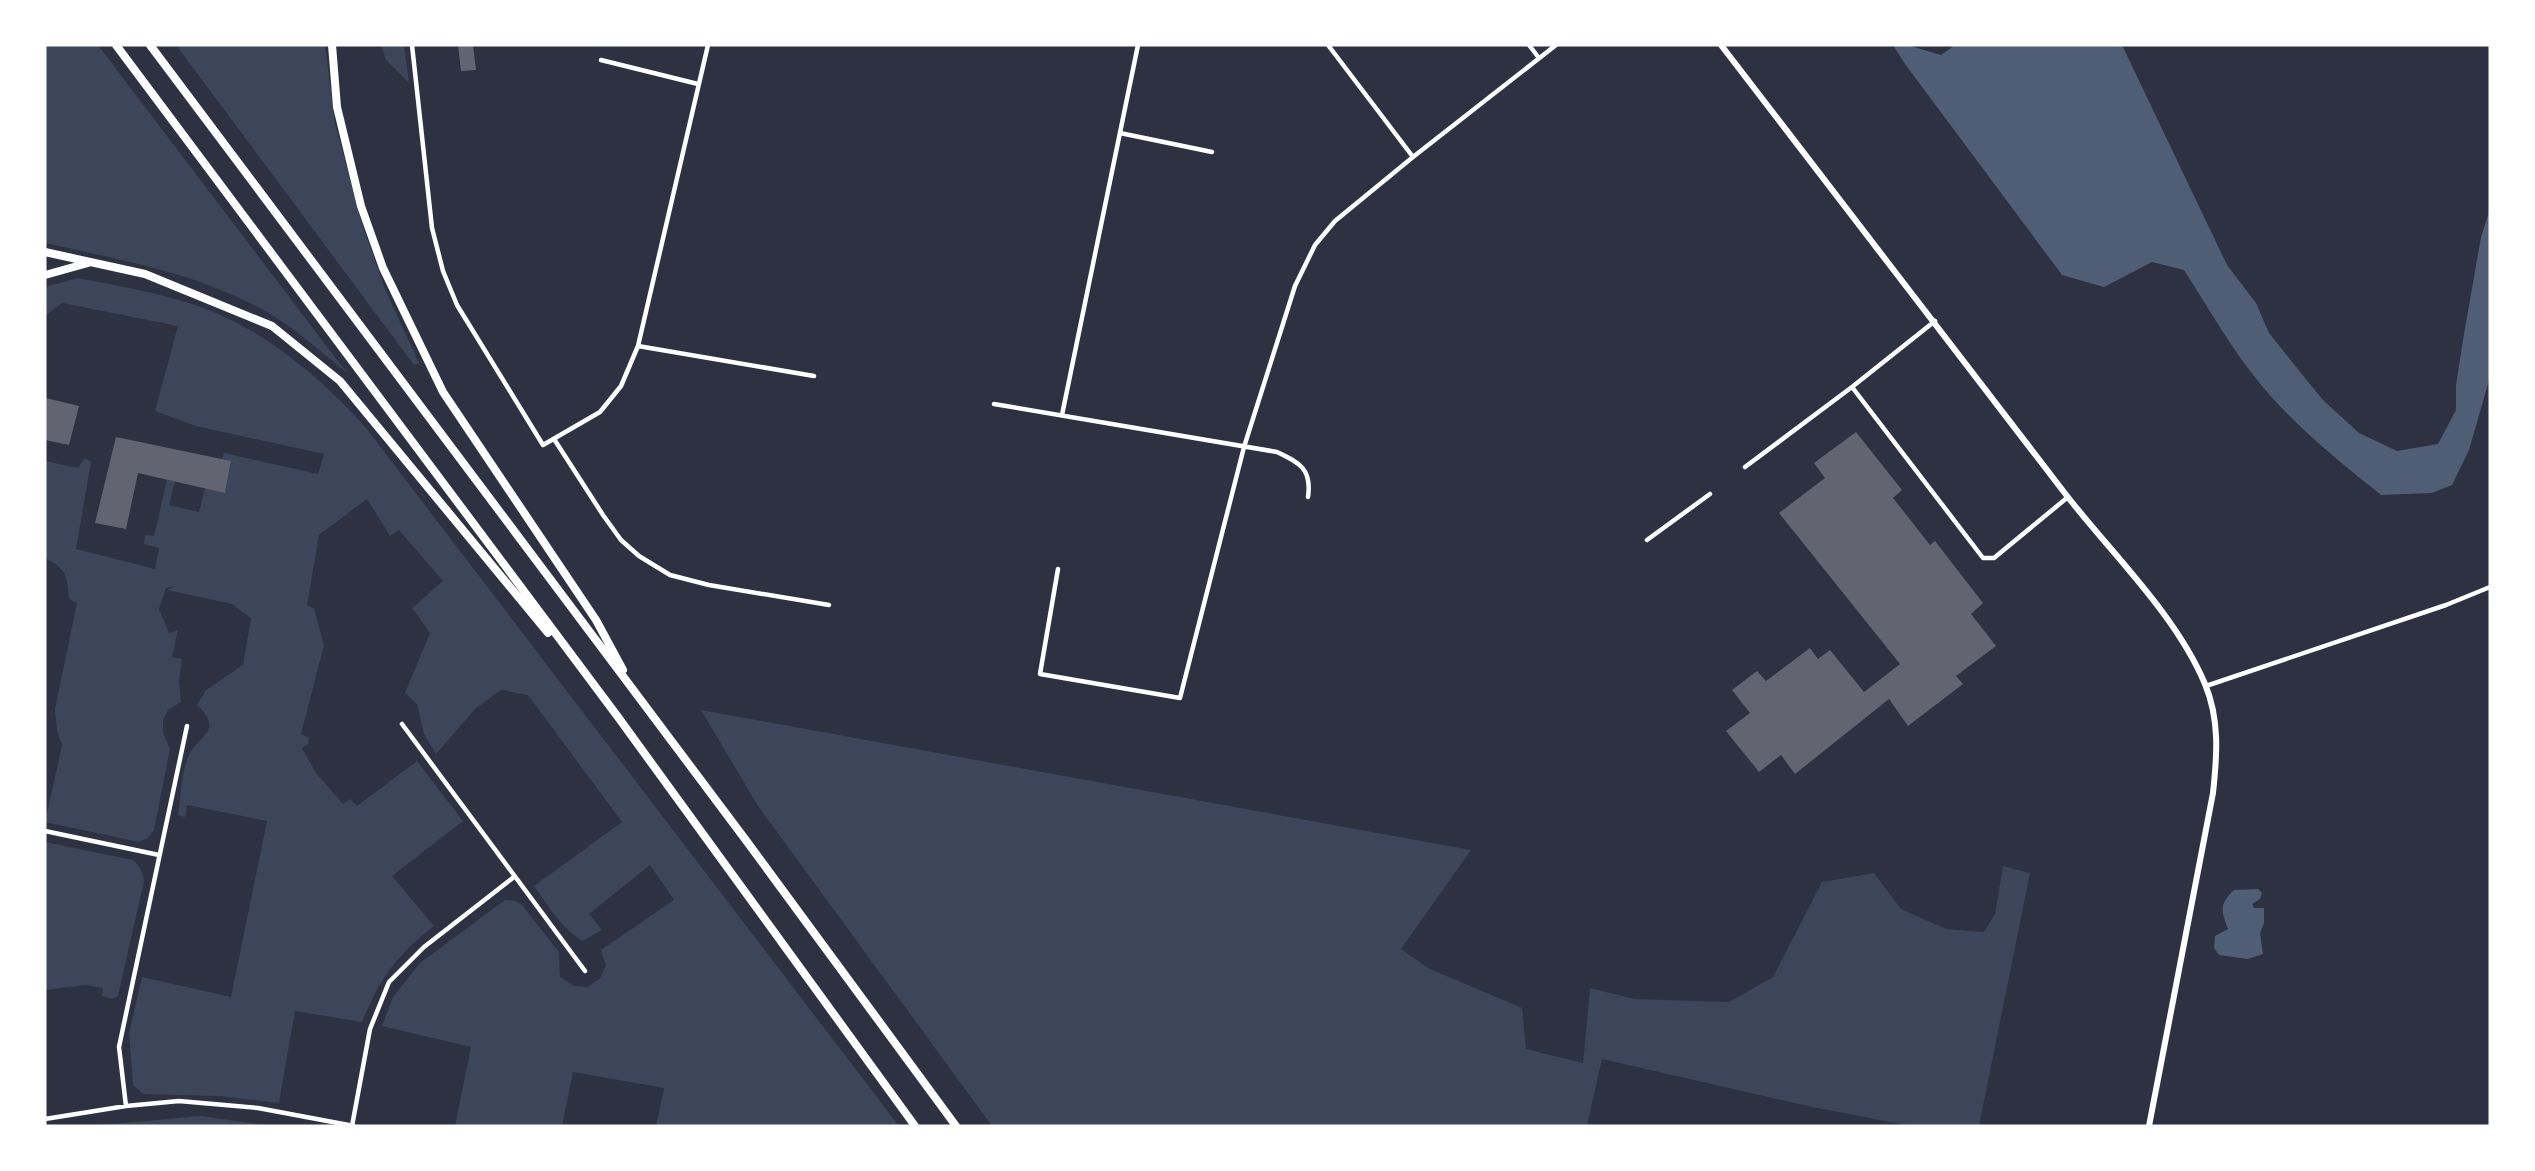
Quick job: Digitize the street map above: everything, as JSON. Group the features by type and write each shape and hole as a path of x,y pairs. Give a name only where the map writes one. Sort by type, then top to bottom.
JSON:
{"highway":[{"path":"116,45 618,717 915,1126"},
{"path":"150,45 638,696 956,1126"},
{"path":"332,45 337,107 361,206 383,268 443,392 596,620 638,696"},
{"path":"45,252 145,274 272,326 340,381 618,717"},
{"path":"45,275 88,263"}],"street":[{"path":"412,45 432,228 443,271 457,305 543,445 600,412 621,386 638,346 708,45"},
{"path":"1062,415 1138,45"},
{"path":"1328,45 1413,157"},
{"path":"1529,45 1539,58"},
{"path":"1058,569 1040,674 1180,698 1244,447 1295,286 1315,244 1335,221 1556,45"},
{"path":"1721,45 2068,497 2164,617 2190,654 2206,686 2215,719 2217,751 2213,793 2149,1126"},
{"path":"601,60 698,84"},
{"path":"1120,133 1212,152"},
{"path":"1745,467 1935,321"},
{"path":"638,346 814,376"},
{"path":"1852,387 1983,558 1994,558 2068,497"},
{"path":"994,404 1277,452 1296,461 1305,470 1309,480 1308,497"},
{"path":"554,439 621,540 639,556 670,575 829,605"},
{"path":"1647,540 1710,494"},
{"path":"2206,686 2446,605 2490,587"},
{"path":"402,724 585,971"},
{"path":"126,1106 119,1047 187,726"},
{"path":"45,831 159,855"},
{"path":"45,1119 126,1106 179,1101 258,1108 353,1126 370,1029 389,982 424,947 514,877"}],"shaded area":[{"path":"45,45 98,45 347,373 288,326 240,298 159,269 45,243"},
{"path":"176,45 325,45 335,124 363,227 385,289 419,363 414,365"},
{"path":"381,45 404,45 409,83 386,60"},
{"path":"1893,45 1907,45 1941,55 1955,45 2122,45 2227,265 2256,303 2269,333 2323,400 2359,433 2397,451 2438,444 2456,410 2456,385 2464,334 2481,237 2490,209 2490,377 2469,450 2452,485 2432,493 2381,495 2318,443 2275,401 2241,358 2184,270 2152,262 2104,287 2062,275"},
{"path":"78,278 175,299 215,312 263,338 286,354 347,408 366,428 899,1126 656,1126 664,1088 573,1072 562,1126 455,1126 471,1047 382,1026 393,997 420,963 505,900 515,901 522,905 559,952 560,977 574,986 588,987 600,978 606,965 601,950 674,900 650,865 589,914 602,930 582,941 568,930 550,909 534,886 622,822 528,695 501,690 475,709 436,754 424,734 417,704 405,693 430,633 412,608 443,581 399,530 390,536 367,499 319,535 307,606 314,608 324,645 301,734 309,738 308,744 302,748 316,773 343,804 350,799 357,806 417,761 463,821 392,876 434,926 390,969 362,1022 295,1011 279,1103 219,1096 143,1094 133,1085 129,1033 142,977 231,997 267,821 187,805 185,817 178,815 186,762 193,748 209,727 209,721 197,705 206,690 243,665 251,618 232,604 167,590 176,586 166,588 159,609 169,633 178,630 172,657 182,659 179,681 181,702 168,710 163,720 163,732 170,749 154,830 148,838 139,842 45,822 62,745 57,731 55,709 77,603 69,599 62,570 45,558 45,461 78,468 85,458 91,462 76,549 155,569 159,548 144,544 145,535 154,536 167,480 175,481 169,505 199,512 205,488 225,492 231,462 222,459 224,453 318,474 324,454 196,426 155,411 178,326 62,303 45,316 45,287"},
{"path":"701,710 1471,850 1401,949 1430,969 1522,1008 1526,1049 1583,1063 1590,988 1634,999 1729,1002 1773,977 1822,882 1874,873 1901,909 1946,929 1984,932 1995,914 2003,866 2030,873 1979,1126 1911,1126 1812,1107 1602,1059 1587,1126 992,1126 758,806"},
{"path":"45,842 133,860 142,872 144,881 118,996 112,999 102,996 103,988 86,985 45,990"},
{"path":"2258,889 2262,893 2260,899 2252,904 2254,908 2264,908 2264,923 2260,933 2263,954 2248,959 2219,955 2214,948 2215,936 2228,929 2223,912 2226,899 2234,890"},
{"path":"201,1116 272,1126 88,1126"}],"building":[{"path":"458,45 473,45 476,70 461,71"},
{"path":"46,398 79,406 69,445 45,440"},
{"path":"1856,432 1902,490 1893,498 1930,545 1935,541 1983,603 1971,614 1996,646 1956,676 1963,684 1908,726 1889,699 1795,774 1781,755 1759,772 1726,731 1750,713 1732,690 1757,671 1766,681 1810,648 1818,659 1830,650 1864,692 1900,664 1779,513 1825,478 1814,463"},
{"path":"116,437 231,461 225,493 138,473 126,529 95,523"}]}
